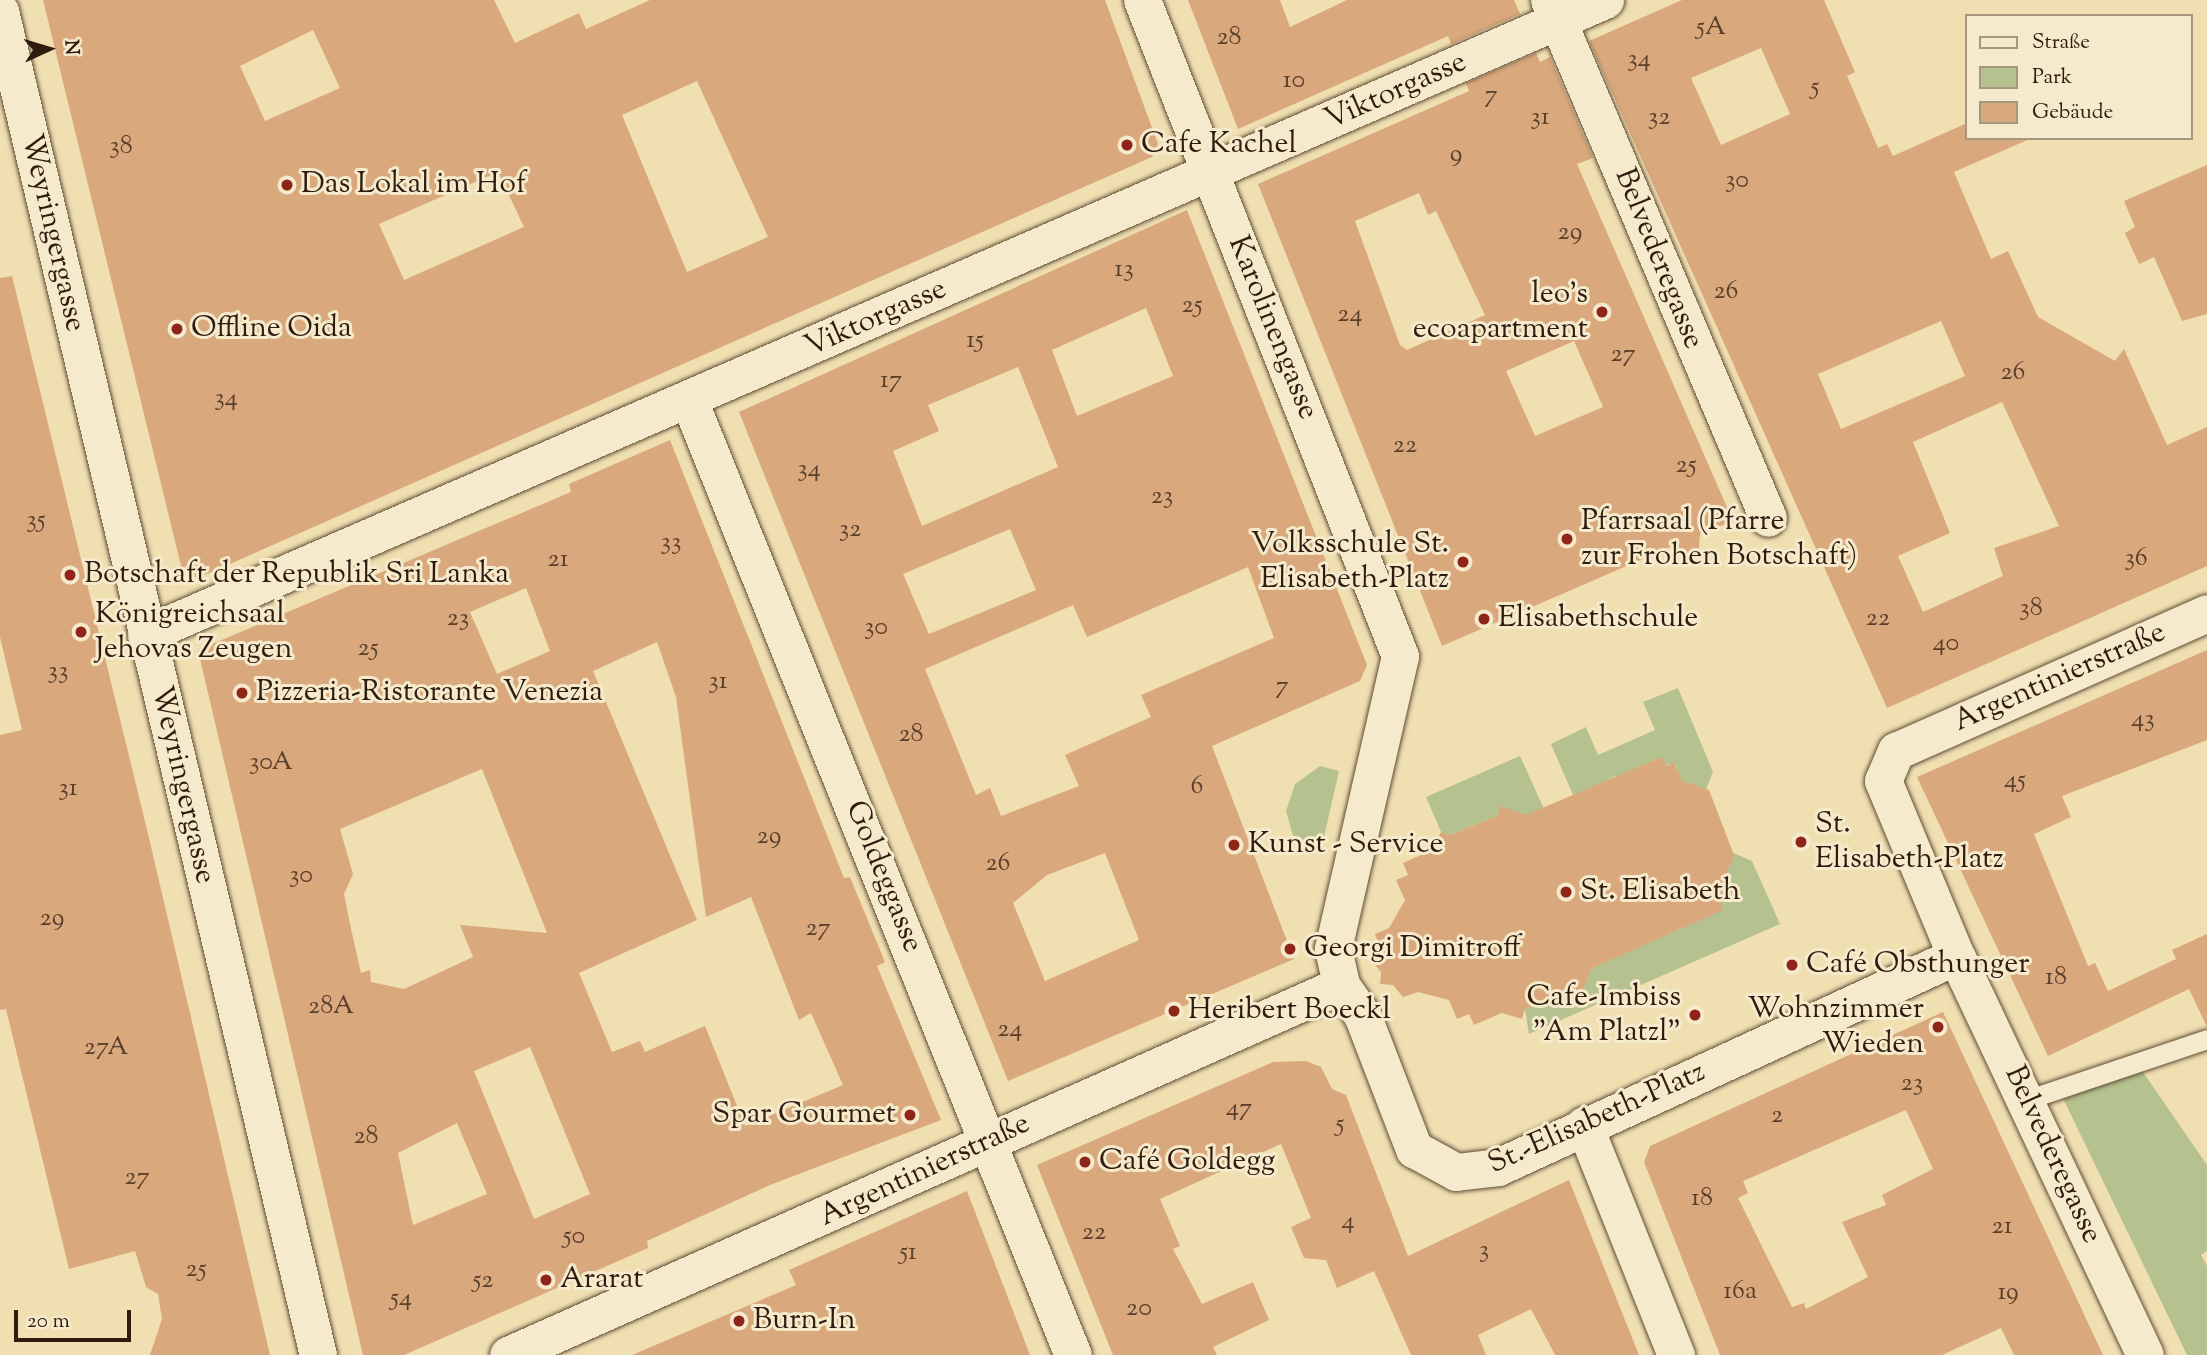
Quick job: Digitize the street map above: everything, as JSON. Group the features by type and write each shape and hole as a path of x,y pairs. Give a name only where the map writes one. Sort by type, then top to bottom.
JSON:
{"street":[{"name":"Karolinengasse","path":"1142,0 1400,656"},
{"name":"Viktorgasse","path":"146,634 1210,173 1554,10 1605,0"},
{"name":"Weyringergasse","path":"0,10 318,1355"},
{"name":"Belvederegasse","path":"1554,10 1768,518"},
{"name":"Goldeggasse","path":"689,400 990,1142 1073,1355"},
{"name":"Argentinierstraße","path":"1956,956 1884,789 1892,755 1913,743 2207,613"},
{"name":"St.-Elisabeth-Platz","path":"1400,656 1335,940 1341,985 1363,1017 1408,1139 1425,1160 1456,1172 1484,1171 1956,956"},
{"name":"Belvederegasse","path":"1956,956 2145,1355"},
{"name":"Argentinierstraße","path":"508,1355 1341,985"},
{"path":"1584,1125 1676,1355"}],"lane":[{"path":"2026,1100 2207,1039"}],"green space":[{"path":"1678,688 1713,772 1701,802 1690,807 1675,764 1661,766 1658,759 1652,761 1654,768 1619,785 1615,776 1608,780 1611,787 1573,795 1551,744 1586,727 1598,755 1655,730 1643,702"},
{"path":"1520,756 1544,809 1510,832 1500,806 1497,816 1450,835 1441,832 1426,797"},
{"path":"1320,766 1339,771 1321,850 1311,855 1294,839 1286,811 1295,784"},
{"path":"1722,848 1752,861 1780,924 1529,1034 1525,1009 1572,989 1582,992 1584,985 1573,982 1568,969 1681,929 1731,895 1729,888 1721,890"},
{"path":"2136,1062 2207,1165 2207,1251 2201,1255 2207,1266 2207,1355 2187,1355 2058,1088"}],"building":[{"path":"43,0 494,0 515,43 579,13 586,29 650,0 1105,0 1158,144 1152,157 198,578 183,574","holes":["313,30 340,88 265,121 240,66","697,81 768,237 687,272 622,115","498,172 524,227 404,280 379,224"]},
{"path":"1188,0 1280,0 1290,27 1347,0 1514,0 1520,14 1451,44 1448,36 1238,129"},
{"path":"1682,0 1824,0 1855,72 1847,76 1878,148 1887,144 1893,156 1966,123 1966,140 2027,140 1954,172 1991,259 2008,251 2038,317 2115,361 2124,349 2167,445 2207,427 2207,566 1887,708 1589,41","holes":["1761,48 1790,114 1721,145 1691,78","1941,321 1965,376 1841,429 1818,374","2002,402 2059,526 1994,548 2003,576 1923,612 1898,556 1950,533 1913,442"]},
{"path":"1536,53 1540,62 1550,57 1593,158 1577,164 1733,521 1700,534 1698,563 1675,545 1442,646 1258,184 1469,91 1466,83","holes":["1419,193 1428,215 1436,211 1485,315 1407,350 1400,345 1355,221","1574,341 1603,407 1535,436 1506,371"]},
{"path":"2207,165 2207,314 2182,321 2154,257 2139,264 2125,233 2135,227 2124,201"},
{"path":"1187,210 1367,665 1360,681 1212,746 1294,959 1008,1081 739,412","holes":["1146,308 1173,376 1077,416 1052,350","1018,367 1058,467 922,526 893,451 939,431 928,405","1010,529 1036,590 929,634 903,574","1248,567 1274,638 1141,695 1151,717 1065,755 1079,786 1001,816 990,788 976,795 925,669 1073,605 1087,637","1105,853 1139,940 1045,981 1013,903 1047,875"]},
{"path":"12,276 149,838 270,1355 150,1355 162,1319 158,1294 146,1287 135,1251 69,1269 6,1009 0,1010 0,735 22,730 0,637 0,278"},
{"path":"670,440 844,878 850,877 885,962 877,966 941,1120 770,1185 647,1241 648,1248 404,1355 363,1355 198,650 571,492 569,484","holes":["526,588 550,651 497,674 470,612","657,642 676,697 706,917 751,897 799,1020 811,1013 843,1085 745,1126 705,1026 645,1052 640,1041 612,1052 579,973 697,920 593,671","482,769 547,933 460,925 473,957 404,989 371,982 370,970 361,973 350,924 344,894 353,874 340,829","530,1047 590,1194 534,1219 474,1071","457,1123 487,1194 413,1225 398,1153"]},
{"path":"2207,650 2207,740 2062,796 2071,817 2034,834 2088,966 2095,963 2108,991 2176,959 2172,950 2207,934 2207,1027 2189,989 2048,1056 1917,777"},
{"name":"St. Elisabeth","path":"1662,757 1667,766 1674,763 1682,781 1709,790 1734,855 1725,877 1731,894 1721,902 1723,910 1592,968 1581,993 1572,989 1525,1009 1522,1019 1502,1013 1474,1025 1469,1014 1457,1019 1449,1000 1418,992 1403,997 1393,985 1380,984 1381,972 1370,959 1380,948 1375,934 1389,928 1405,900 1396,880 1408,875 1403,863 1432,850 1441,832 1450,835 1497,816 1500,806 1526,815"},
{"path":"1943,1012 2103,1355 2014,1355 2001,1328 1942,1355 1720,1355 1644,1162 1650,1146","holes":["1906,1110 1933,1169 1882,1195 1886,1205 1842,1222 1868,1277 1806,1309 1804,1303 1792,1307 1738,1198 1748,1193 1743,1181"]},
{"path":"1306,1061 1321,1067 1332,1089 1346,1095 1408,1256 1569,1180 1639,1355 1555,1355 1531,1309 1478,1335 1486,1355 1411,1355 1374,1271 1337,1288 1326,1260 1304,1258 1291,1227 1311,1218 1281,1144 1160,1199 1180,1246 1173,1249 1202,1304 1253,1282 1269,1320 1213,1347 1217,1355 1113,1355 1037,1165 1273,1062"},
{"path":"967,1191 1030,1355 632,1355 796,1285 789,1270"}],"place":[{"name":"Cafe Kachel","path":"1127,145"},
{"name":"Das Lokal im Hof","path":"287,185"},
{"name":"leo's ecoapartment","path":"1602,312"},
{"name":"Offline Oida","path":"177,329"},
{"name":"Pfarrsaal (Pfarre zur Frohen Botschaft)","path":"1567,539"},
{"name":"Volksschule St. Elisabeth-Platz","path":"1463,562"},
{"name":"Botschaft der Republik Sri Lanka","path":"70,575"},
{"name":"Elisabethschule","path":"1484,619"},
{"name":"Königreichsaal Jehovas Zeugen","path":"81,632"},
{"name":"Pizzeria-Ristorante Venezia","path":"242,693"},
{"name":"St. Elisabeth-Platz","path":"1801,842"},
{"name":"Kunst - Service","path":"1234,845"},
{"name":"St. Elisabeth","path":"1566,892"},
{"name":"Georgi Dimitroff","path":"1290,949"},
{"name":"Café Obsthunger","path":"1792,965"},
{"name":"Heribert Boeckl","path":"1174,1011"},
{"name":"Cafe-Imbiss \"Am Platzl\"","path":"1695,1015"},
{"name":"Wohnzimmer Wieden","path":"1938,1027"},
{"name":"Spar Gourmet","path":"910,1115"},
{"name":"Café Goldegg","path":"1085,1162"},
{"name":"Ararat","path":"546,1280"},
{"name":"Burn-In","path":"739,1321"}]}
